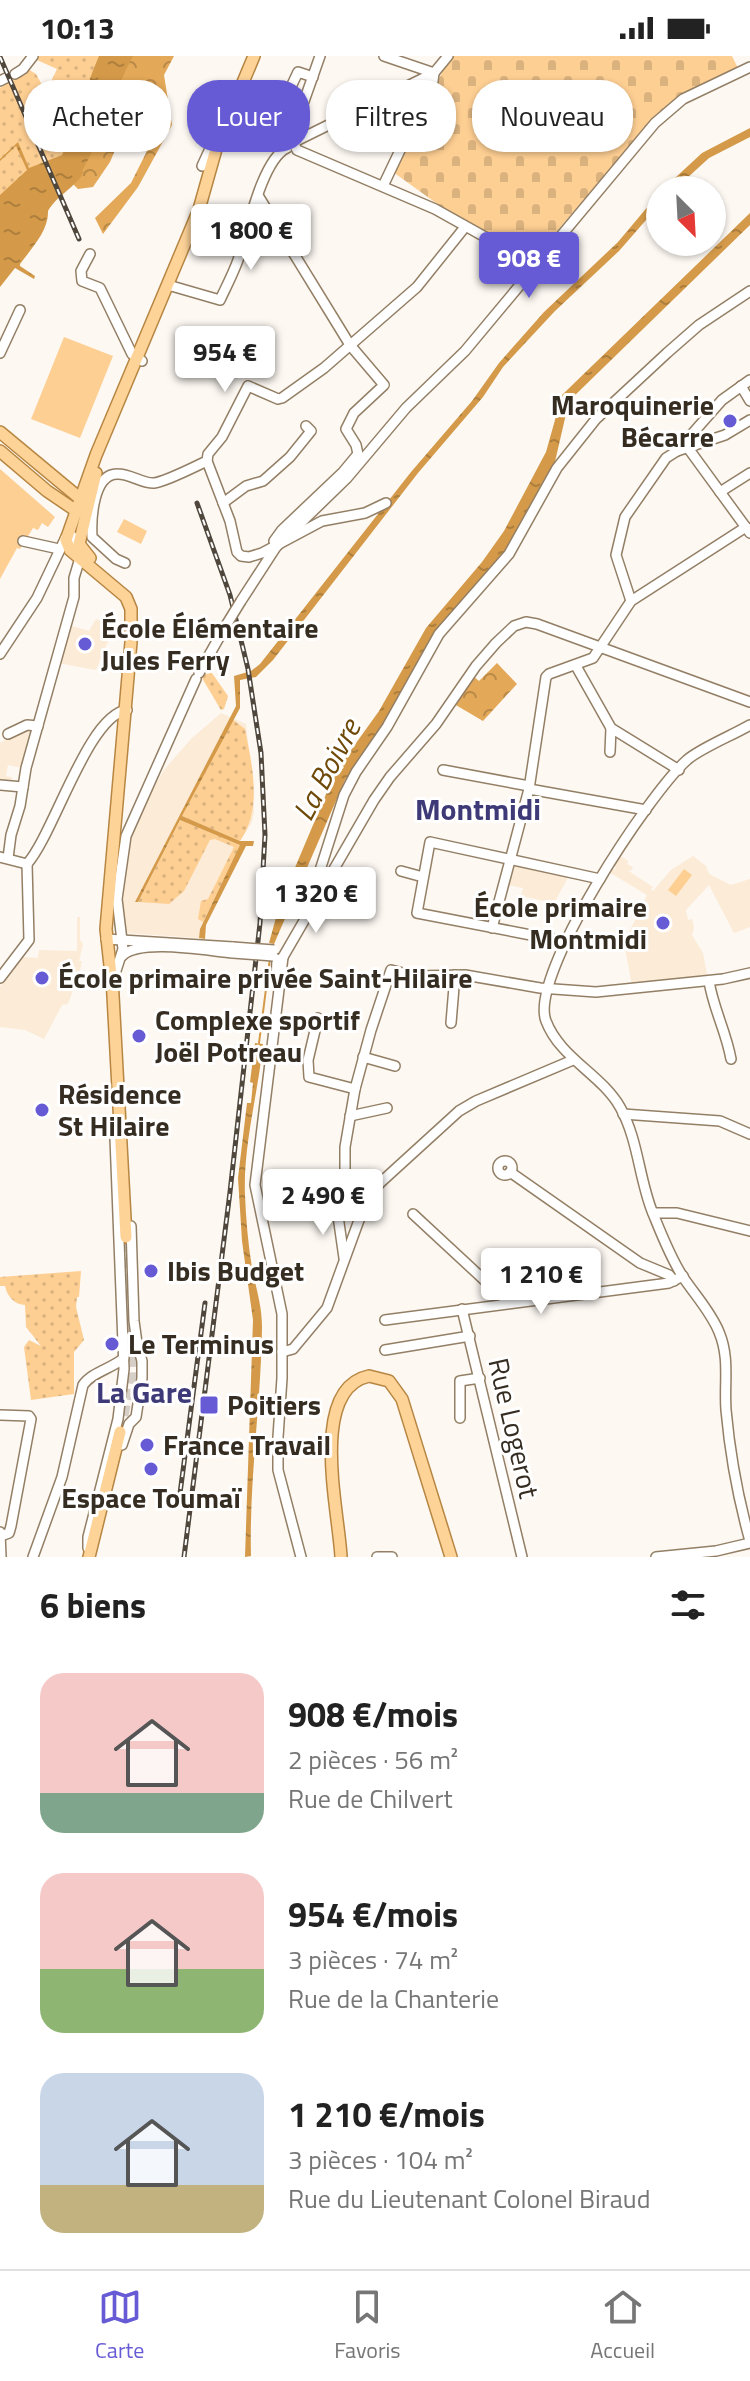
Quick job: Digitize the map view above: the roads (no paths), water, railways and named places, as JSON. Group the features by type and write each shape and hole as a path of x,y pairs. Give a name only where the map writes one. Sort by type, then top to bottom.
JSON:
{"main road":[{"path":"244,80 254,56"},
{"path":"126,1237 112,984 117,936 108,900 136,613 130,592 88,556 80,537 90,469 170,286 198,212 215,152"},
{"path":"131,642 131,609 126,597 67,546 66,537 93,480 139,359"},
{"path":"0,432 83,504"},
{"path":"0,451 55,497 83,504"},
{"path":"55,480 74,481 90,469"},
{"path":"341,1557 331,1447 333,1420 338,1402 349,1385 362,1377 375,1376 389,1381 402,1399 451,1557"},
{"path":"89,1557 124,1428"}],"street":[{"path":"7,77 23,69 33,56"},
{"path":"310,86 320,56"},
{"path":"384,56 434,73"},
{"path":"310,135 434,73 448,56"},
{"path":"112,984 120,959 117,899 126,836 198,676 276,547 347,478 406,408 465,351 655,123 683,99 750,67"},
{"path":"294,80 298,72 313,77"},
{"path":"383,186 434,73"},
{"path":"202,166 208,152"},
{"path":"170,286 220,300 238,259 258,193 278,152"},
{"path":"302,152 435,209 503,247 523,265"},
{"path":"259,197 350,345 384,385 354,413 346,429 358,454 282,530 274,541 276,547"},
{"path":"386,503 365,513 317,523 276,547 254,556 241,556 237,552 207,461 208,454 222,437 248,386 278,399 324,368 417,287 465,227"},
{"path":"90,254 81,271 82,281 100,288 139,359"},
{"path":"313,906 314,889 344,795 356,772 387,727 439,634 509,554 553,473 596,419 616,400 699,325 750,291"},
{"path":"0,353 20,310"},
{"path":"682,450 722,400 746,383 750,401"},
{"path":"631,601 616,555 625,517 666,458 725,435 750,420"},
{"path":"223,503 246,486 263,481 290,457 311,431 306,426"},
{"path":"492,928 529,787 546,677 593,658 631,601 748,530 720,492 682,450"},
{"path":"125,563 92,537 83,504 104,477 116,474 153,483 207,461"},
{"path":"720,492 750,473"},
{"path":"0,654 37,598 66,537 80,537"},
{"path":"23,541 59,549"},
{"path":"27,864 4,857 74,597 74,578 80,558"},
{"path":"301,1557 278,1470 282,1314 255,1185 275,1043 277,956 313,906 374,800 436,724 476,666 510,629 520,623 537,624 750,702"},
{"path":"576,666 611,728 679,770"},
{"path":"0,978 29,940 27,864 84,756 105,725 115,714 125,710"},
{"path":"8,734 27,725 38,726"},
{"path":"656,1557 716,1551 750,1542 737,1492 731,1451 726,1407 727,1356 719,1331 678,1278 653,1213 623,1114 612,1096 573,1060 545,1020 546,988 600,879 646,810 687,760 750,725"},
{"path":"610,752 611,728"},
{"path":"443,770 646,810"},
{"path":"0,785 23,787"},
{"path":"567,942 417,913 430,842 600,879"},
{"path":"401,871 423,877"},
{"path":"117,936 153,947"},
{"path":"117,936 277,956"},
{"path":"120,959 131,949 153,947 233,950"},
{"path":"344,1258 337,1209 345,1178 344,1159 350,1116 363,1057 391,970 415,976 480,976 546,988 596,992 709,981 750,973"},
{"path":"451,1023 455,975"},
{"path":"709,981 712,999 726,1031 731,1059"},
{"path":"318,1018 308,1060 309,1077 355,1089"},
{"path":"363,1057 395,1066"},
{"path":"282,1352 293,1349 327,1308 370,1194 459,1111 573,1060"},
{"path":"350,1116 387,1108"},
{"path":"623,1114 720,1121 750,1134"},
{"path":"118,1120 124,1136 134,1321 142,1361 136,1417 124,1428 118,1419"},
{"path":"89,1557 88,1537 118,1419 123,1381 115,1138 118,1120"},
{"path":"510,1172 628,1255 678,1278"},
{"path":"653,1213 677,1213 750,1231"},
{"path":"413,1214 509,1303"},
{"path":"385,1320 678,1278"},
{"name":"Rue Logerot","path":"462,1309 522,1557"},
{"path":"385,1350 470,1336"},
{"path":"33,1557 62,1477 83,1385 131,1350 138,1351"},
{"path":"100,1374 123,1381"},
{"path":"460,1418 460,1381 480,1378"},
{"path":"0,1415 29,1416 31,1419 10,1531 0,1533 1,1557"},
{"path":"379,1557 392,1557"}],"water":[{"path":"99,56 133,56 122,80 89,80"},
{"path":"750,128 750,137 709,158 689,176 677,176 702,153"},
{"path":"18,142 29,168 63,152 92,152 84,172 48,211 43,232 20,264 35,276 34,279 15,268 0,287 0,195 27,170 16,146 0,159"},
{"path":"646,209 646,220 619,251 555,311 503,367 483,397 418,473 273,660 256,677 240,680 240,708 182,816 240,841 254,841 253,846 246,846 206,925 205,939 199,938 200,929 240,845 180,820 138,902 135,902 236,706 234,676 251,671 260,664 411,472 472,401 499,363 544,312 618,242"},
{"name":"La Boivre","path":"750,213 750,225 726,248 726,236"},
{"name":"La Boivre","path":"706,256 718,256 569,401 554,466 515,536 495,565 442,625 387,718 345,780 274,944 269,943 280,903 335,773 338,775 344,767 341,764 379,711 426,628 504,531 546,452 562,395"},
{"path":"255,1043 263,1044 248,1138 245,1195 249,1250 262,1327 251,1556 245,1557 253,1320 242,1241 238,1178 247,1103 251,1103"}],"waterway":[{"name":"La Boivre","path":"259,1043 270,958"}],"tunnel":[{"path":"120,1432 131,1374 126,1237"}],"railway":[{"path":"0,57 79,239"},
{"path":"184,1557 230,1192 260,923 265,835 261,753 248,669 230,595 197,503"},
{"path":"179,1501 205,1303"}],"place":[{"name":"Maroquinerie Bécarre","path":"730,421"},
{"name":"École Élémentaire Jules Ferry","path":"85,644"},
{"name":"École primaire Montmidi","path":"663,923"},
{"name":"École primaire privée Saint-Hilaire","path":"42,978"},
{"name":"Complexe sportif Joël Potreau","path":"139,1036"},
{"name":"Résidence St Hilaire","path":"42,1110"},
{"name":"Ibis Budget","path":"151,1271"},
{"name":"Le Terminus","path":"112,1344"},
{"name":"Poitiers","path":"209,1405"},
{"name":"France Travail","path":"147,1445"},
{"name":"Espace Toumaï","path":"151,1469"}],"district":[{"name":"Montmidi","path":"478,810"},
{"name":"La Gare","path":"144,1393"}]}
